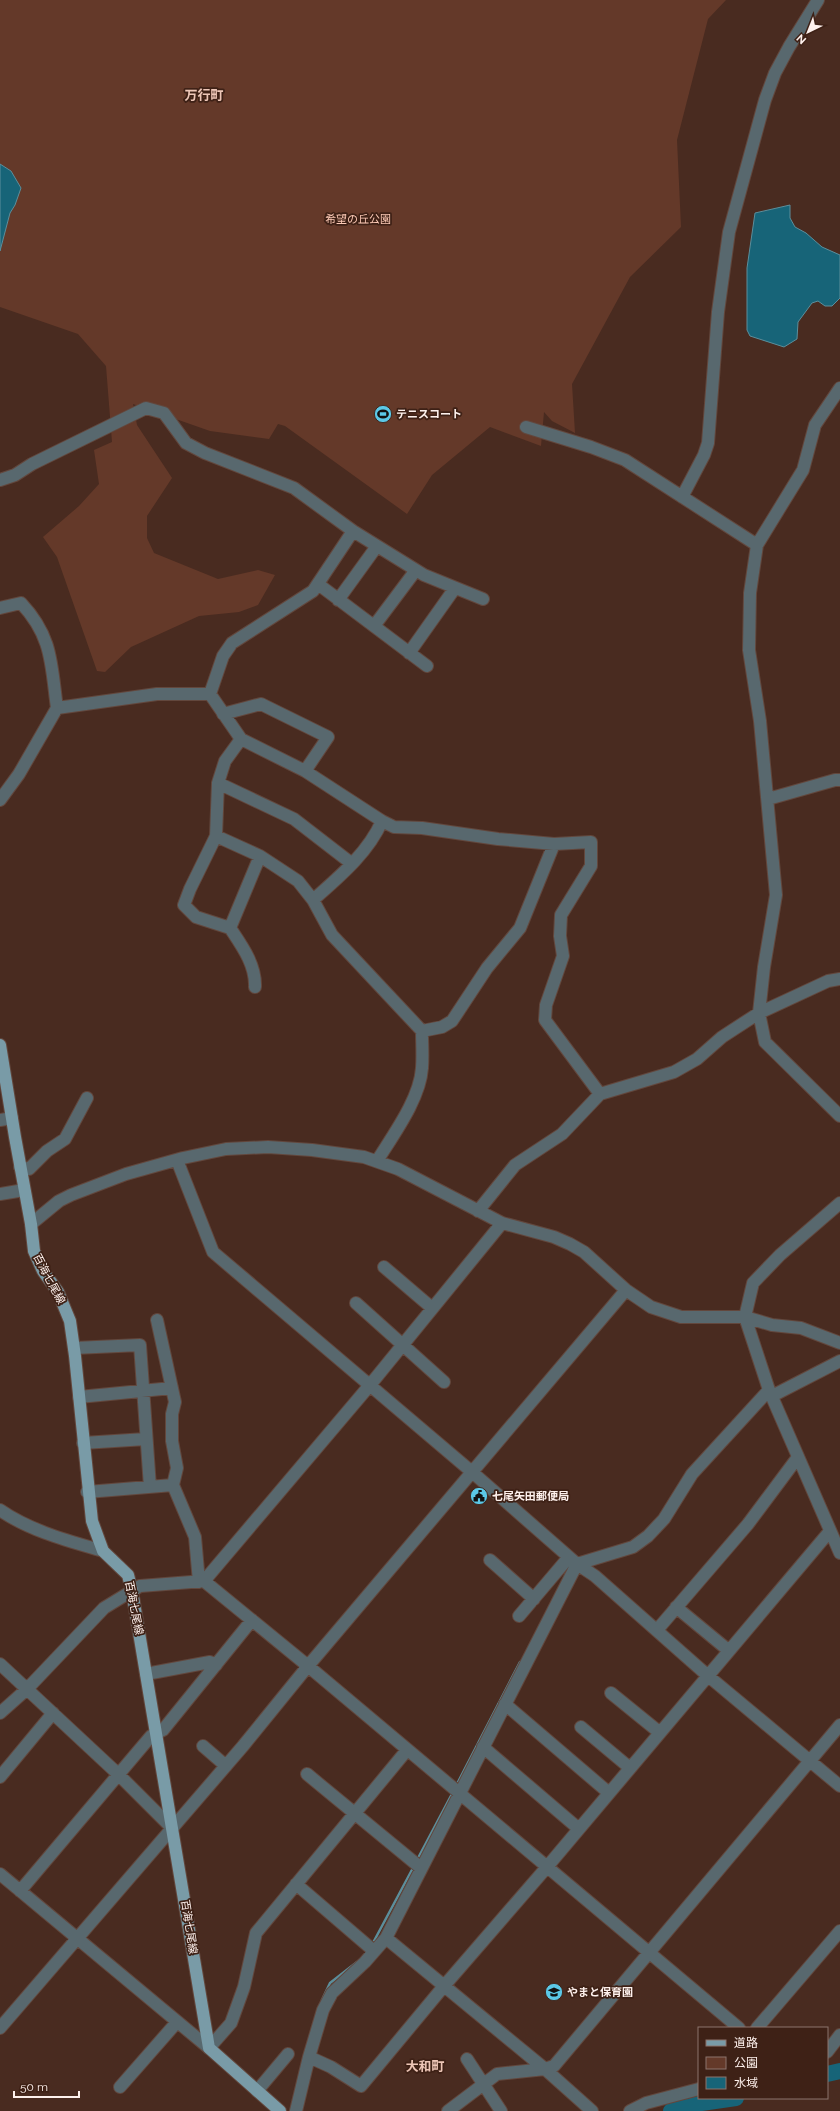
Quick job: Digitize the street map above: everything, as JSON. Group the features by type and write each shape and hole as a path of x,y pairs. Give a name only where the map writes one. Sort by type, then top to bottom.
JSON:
{"main road":[{"name":"百海七尾線","path":"0,1045 6,1119 20,1167 32,1224 34,1251 43,1271 58,1292 67,1313 74,1348 92,1521 103,1552 128,1575 132,1591 210,2048"},
{"path":"210,2048 280,2111"}],"street":[{"path":"682,497 704,455 708,443 718,312 729,232 765,100 775,73 788,47 818,0"},
{"path":"840,388 815,426 803,470 757,545 750,593 749,650 760,720 776,895 764,967 759,1013 765,1042 840,1116"},
{"path":"0,480 15,475 32,464 146,408 164,413 186,442 205,453 294,488 353,531 416,570 483,599"},
{"path":"526,427 591,447 625,460 757,545"},
{"path":"210,694 224,656 232,643 313,591 353,531"},
{"path":"338,600 377,546"},
{"path":"374,626 416,570"},
{"path":"318,584 427,666"},
{"path":"410,653 455,588"},
{"path":"0,608 21,603 34,617 47,644 57,708 19,774 0,800"},
{"path":"57,708 157,694 210,694"},
{"path":"210,694 241,739 306,771 382,821 394,827 422,828 498,839 554,844 591,842 590,866 561,915 560,936 563,956 546,1005 545,1020 600,1094"},
{"path":"223,714 260,704 328,737 306,771"},
{"path":"241,739 226,761 218,783 216,836 190,889 184,905 196,917 230,928 245,949 256,978 255,987"},
{"path":"768,799 835,780 840,780"},
{"path":"218,783 294,819 352,863"},
{"path":"313,900 352,863 375,837 382,821"},
{"path":"216,836 260,856 298,881 313,900 332,935 422,1032 422,1068 418,1085 406,1112 377,1161"},
{"path":"422,1032 442,1027 452,1021 487,968 514,937 520,928 554,844"},
{"path":"230,928 260,856"},
{"path":"478,1211 515,1165 562,1134 600,1094 674,1072 697,1059 722,1037 759,1013 828,981 840,979"},
{"path":"20,1167 29,1169 47,1151 65,1139 87,1098"},
{"path":"32,1224 59,1200 126,1174 177,1160 226,1149 268,1147 312,1150 364,1158 398,1168 502,1223 554,1237 570,1244 584,1252 626,1290 651,1307 681,1317 745,1317 772,1325 801,1328 840,1343"},
{"path":"177,1160 213,1252 472,1472 573,1561 595,1576 707,1674 840,1786"},
{"path":"0,1194 24,1190"},
{"path":"840,1203 780,1255 753,1283 745,1317 770,1393 840,1553"},
{"path":"202,1581 370,1385 432,1308 489,1241 502,1223"},
{"path":"384,1267 432,1308"},
{"path":"0,2028 76,1938 226,1766 308,1666 626,1290"},
{"path":"356,1304 444,1382"},
{"path":"157,1320 175,1402 172,1414 172,1441 177,1468 173,1485 195,1537 202,1581"},
{"path":"74,1348 140,1345 150,1487"},
{"path":"519,1616 534,1599 573,1561 633,1547 648,1536 664,1519 692,1474 770,1393 840,1361"},
{"path":"79,1397 172,1388"},
{"path":"83,1443 146,1439"},
{"path":"657,1630 748,1524 798,1457"},
{"path":"88,1492 173,1485"},
{"path":"0,1510 13,1518 63,1539 103,1552"},
{"path":"309,2057 331,2067 361,2086 444,1986 579,1829 707,1674 830,1531"},
{"path":"490,1560 534,1599"},
{"path":"296,2111 309,2057 323,2010 332,1993 386,1938 421,1868 456,1791 483,1747 505,1704 573,1561"},
{"path":"0,1713 27,1689 104,1608 140,1586 202,1581 308,1666 738,2027"},
{"path":"676,1607 728,1650"},
{"path":"20,1891 150,1736 163,1730 252,1620"},
{"path":"146,1674 210,1662 216,1665"},
{"path":"0,1664 118,1774 172,1828"},
{"path":"611,1693 659,1732"},
{"path":"505,1704 609,1793"},
{"path":"0,1777 53,1713"},
{"path":"448,2111 483,2083 497,2074 545,2069 554,2066 648,1952 840,1725"},
{"path":"581,1727 630,1768"},
{"path":"203,1746 226,1766"},
{"path":"483,1747 579,1829"},
{"path":"0,1874 210,2048 231,2023 244,1987 256,1933 407,1750"},
{"path":"307,1774 421,1868"},
{"path":"296,1884 374,1951"},
{"path":"758,2027 840,1931"},
{"path":"386,1938 545,2069 592,2111"},
{"path":"120,2087 177,2022"},
{"path":"828,2051 840,2035"},
{"path":"257,2091 288,2054"},
{"path":"467,2060 501,2111"},
{"path":"630,2111 646,2104 698,2089"}],"green space":[{"name":"希望の丘公園","path":"0,0 726,0 708,19 677,140 681,227 630,277 572,384 575,433 552,421 544,412 541,446 490,427 432,475 407,514 285,426 278,424 269,439 210,431 133,404 137,425 172,478 147,516 147,538 154,553 218,579 258,570 275,575 258,605 239,612 199,616 131,647 105,672 97,671 57,557 43,537 79,506 99,484 94,450 112,442 106,366 78,334 0,307"}],"water":[{"path":"0,164 11,171 21,188 15,205 10,213 0,251"},
{"path":"790,205 790,218 795,227 806,233 822,247 840,255 840,298 832,306 825,306 818,301 812,303 798,322 797,339 784,347 750,336 747,330 747,268 755,213"}],"waterway":[{"path":"456,1786 520,1662"},
{"path":"417,1860 453,1792"},
{"path":"374,1941 414,1866"},
{"path":"322,2000 330,1983 357,1962"},
{"path":"828,2074 840,2071"},
{"path":"671,2111 695,2104 729,2099"}],"place":[{"name":"テニスコート","path":"383,414"},
{"name":"七尾矢田郵便局","path":"479,1496"},
{"name":"やまと保育園","path":"554,1992"}],"district":[{"name":"万行町","path":"204,95"},
{"name":"大和町","path":"425,2066"}]}
